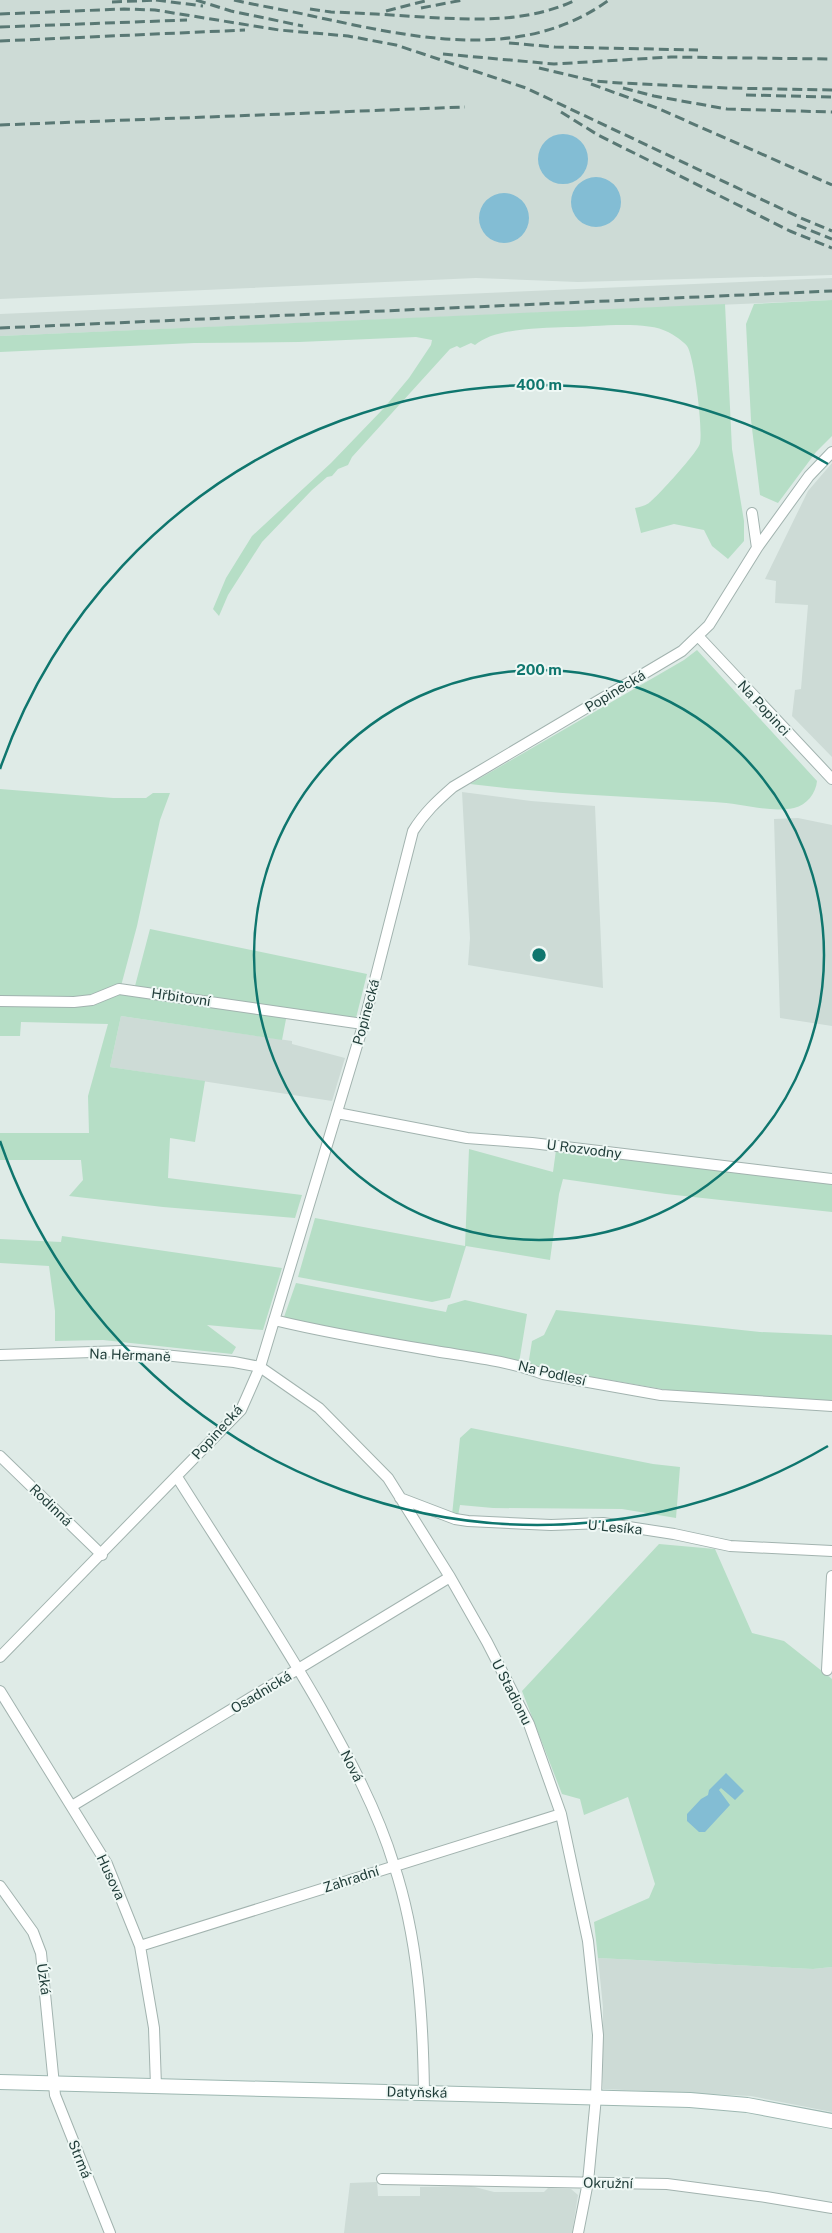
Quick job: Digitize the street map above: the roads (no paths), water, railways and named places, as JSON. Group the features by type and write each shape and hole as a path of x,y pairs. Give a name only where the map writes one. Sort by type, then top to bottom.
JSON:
{"main road":[{"name":"Datyňská","path":"0,2082 690,2100 747,2105 832,2121"}],"street":[{"name":"Popinecká","path":"0,1657 102,1555 241,1410 260,1367 363,1024 413,832 429,807 453,787 682,651 709,625 757,548 809,476 832,452"},
{"path":"752,513 757,548"},
{"name":"Na Popinci","path":"698,636 832,779"},
{"name":"Hřbitovní","path":"0,1001 74,1002 92,1000 119,989 363,1024"},
{"name":"U Rozvodny","path":"336,1113 467,1138 532,1143 832,1179"},
{"name":"Na Podlesí","path":"274,1320 325,1332 482,1358 526,1367 543,1374 661,1395 832,1406"},
{"name":"Na Hermaně","path":"0,1355 123,1351 234,1362 260,1367"},
{"name":"U Stadionu","path":"260,1367 320,1408 388,1478 450,1577 487,1642 529,1724 561,1814 588,1941 598,2035 596,2097 588,2182 578,2233"},
{"name":"Rodinná","path":"0,1456 102,1555"},
{"name":"Nová","path":"177,1477 298,1669 354,1767 373,1807 395,1866 415,1955 423,2033 424,2092"},
{"name":"U Lesíka","path":"400,1498 468,1522 550,1525 603,1523 674,1534 730,1546 832,1551"},
{"path":"827,1670 832,1576"},
{"name":"Osadnická","path":"72,1806 450,1577"},
{"name":"Husova","path":"0,1691 107,1864 140,1946 154,2028 156,2086"},
{"name":"Zahradní","path":"140,1946 561,1814"},
{"name":"Úzká","path":"0,1886 33,1932 41,1953 47,2001 53,2084"},
{"name":"Strmá","path":"53,2084 55,2095 110,2233"},
{"name":"Okružní","path":"382,2179 666,2184 832,2208"}],"water":[{"path":"558,134 568,134 581,141 588,154 588,164 581,177 568,184 558,184 549,180 542,173 538,164 538,154 542,145 549,138"},
{"path":"591,177 601,177 614,184 621,197 621,207 614,220 601,227 591,227 582,223 575,216 571,207 571,197 575,188 582,181"},
{"path":"499,193 509,193 522,200 529,213 529,223 522,236 509,243 499,243 490,239 483,232 479,223 479,213 483,204 490,197"},
{"path":"726,1773 744,1791 735,1800 721,1788 719,1790 730,1805 705,1832 699,1832 687,1821 687,1814 701,1799 708,1795 709,1790"}],"railway":[{"path":"156,0 203,6"},
{"path":"112,2 160,0"},
{"path":"196,0 231,11 303,26"},
{"path":"234,0 387,31 464,40 502,39 539,32 575,20 609,0"},
{"path":"386,11 429,0"},
{"path":"421,8 463,0"},
{"path":"310,9 331,12 481,19 539,13 576,0"},
{"path":"0,14 124,9 155,10 279,30 348,36 396,45 526,88 832,231"},
{"path":"0,27 187,20"},
{"path":"0,41 245,30"},
{"path":"509,43 555,47 698,50"},
{"path":"443,54 554,64 671,57 832,59"},
{"path":"539,68 594,81 620,83 832,90"},
{"path":"591,84 657,108 832,185"},
{"path":"623,88 654,96 727,109 832,112"},
{"path":"746,95 832,97"},
{"path":"0,125 465,107"},
{"path":"561,112 598,135 790,231 832,248"},
{"path":"797,225 832,239"},
{"path":"0,328 832,291"}]}
